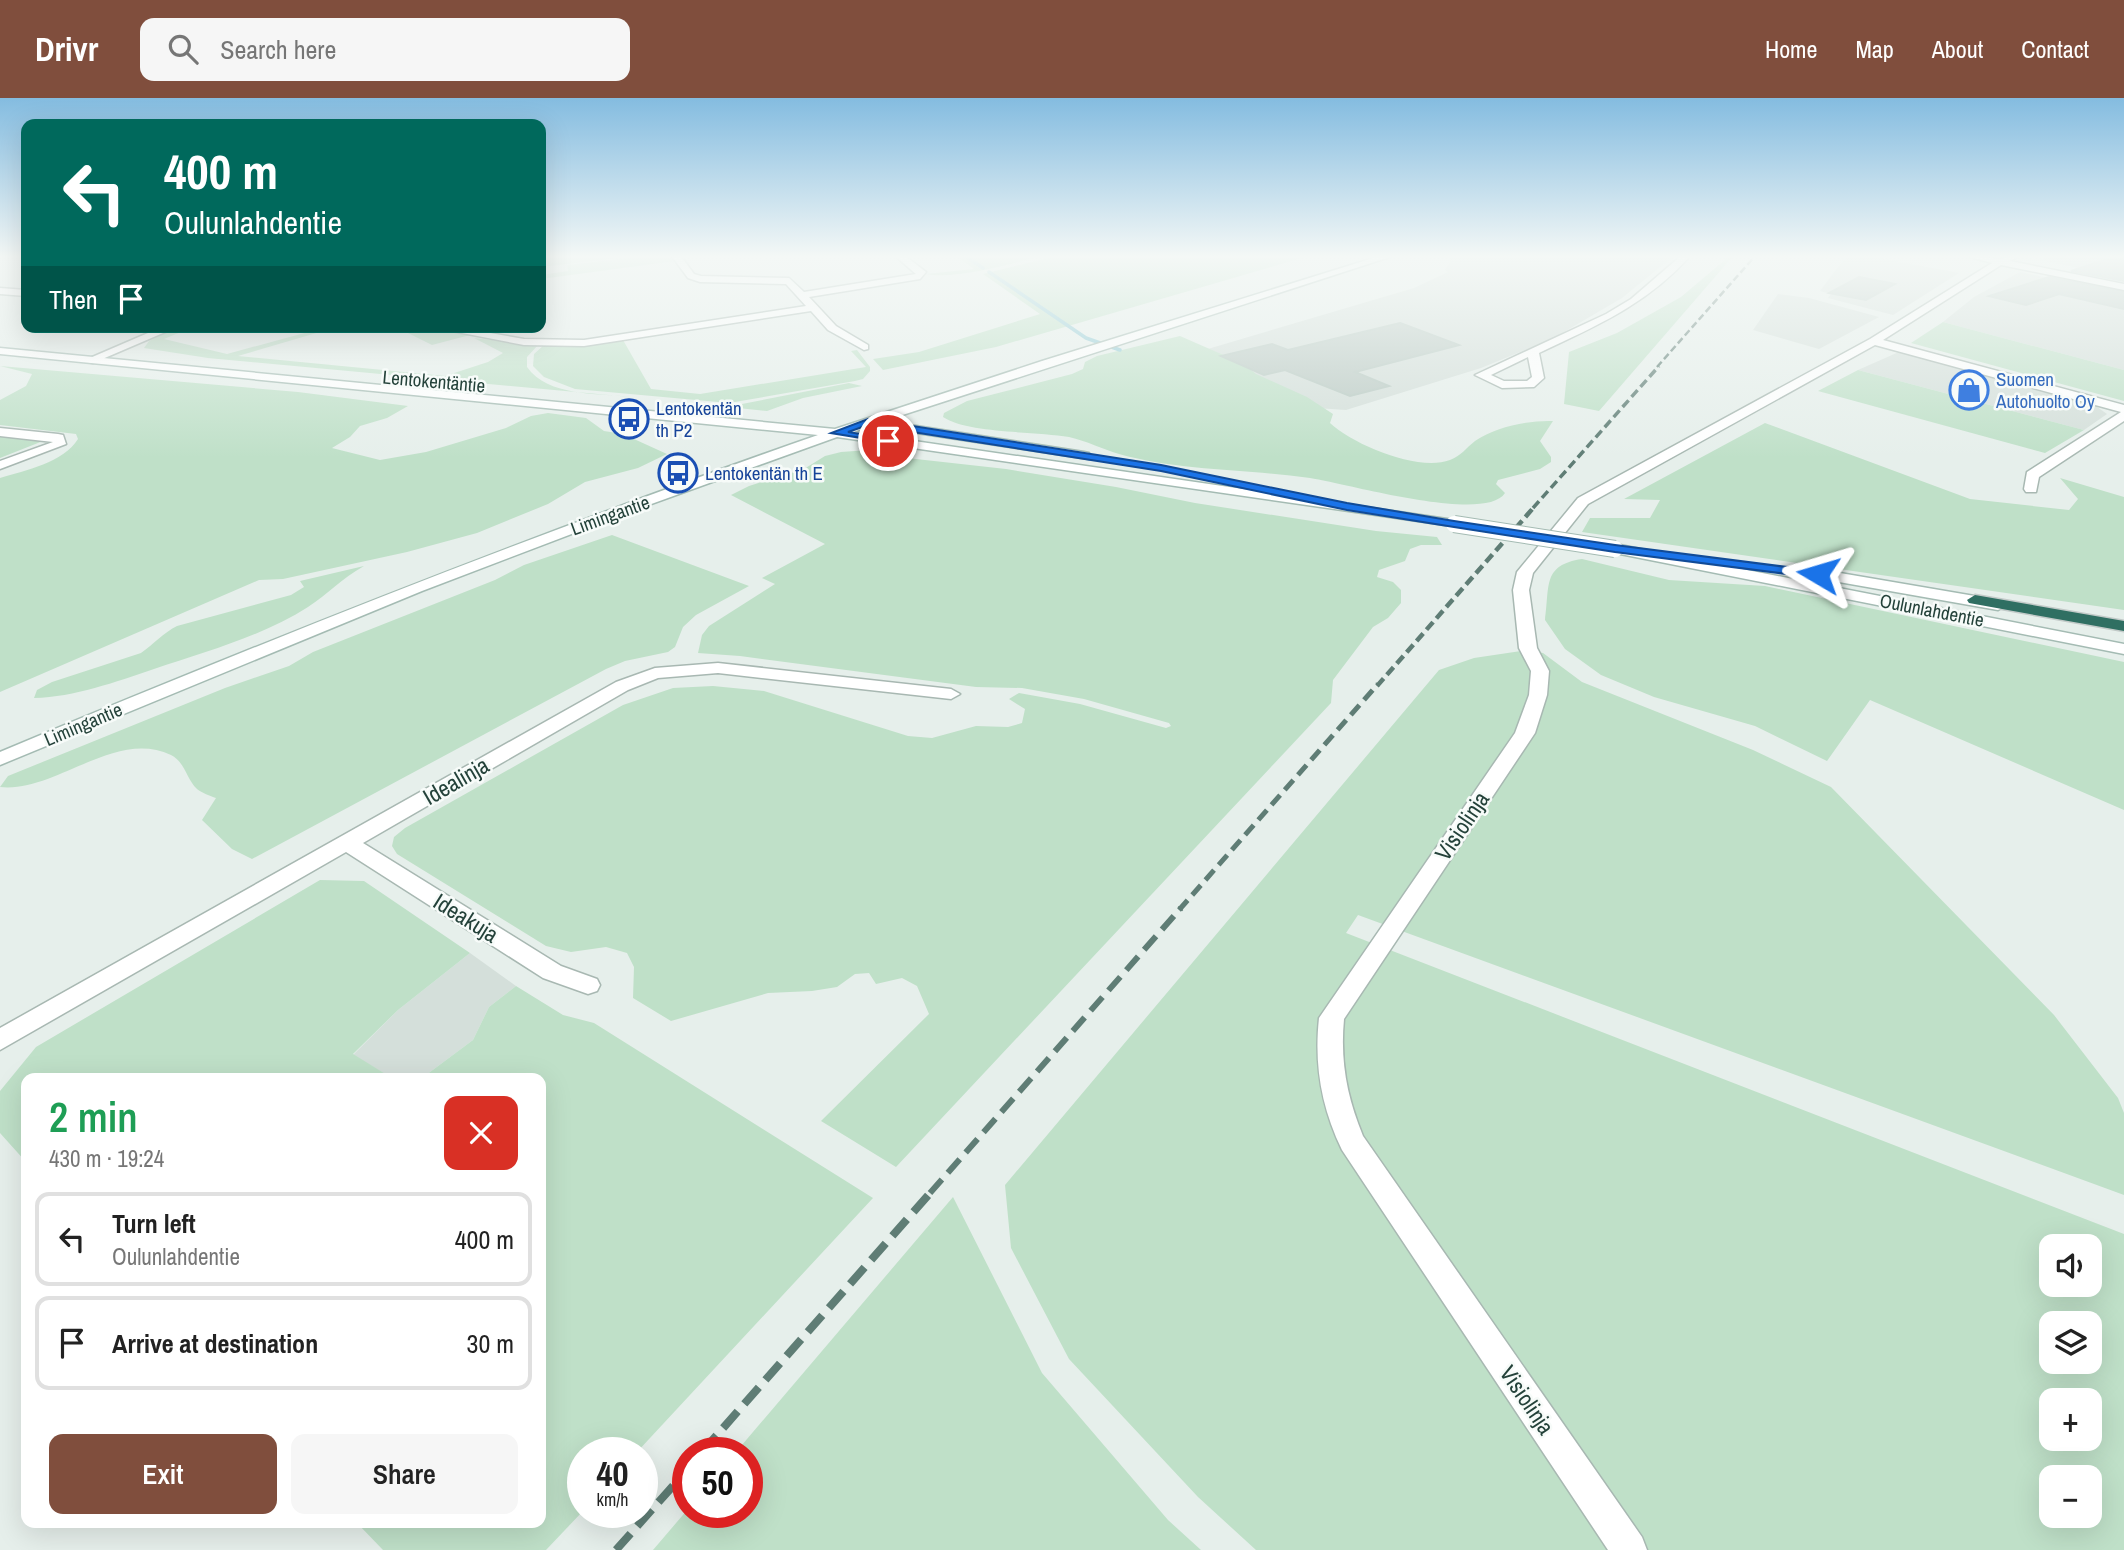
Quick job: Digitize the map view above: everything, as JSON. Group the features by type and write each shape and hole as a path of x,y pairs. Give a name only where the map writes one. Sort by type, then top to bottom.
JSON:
{"street":[{"path":"472,333 554,344 608,341 721,323"},
{"path":"827,323 864,347"},
{"name":"Limingantie","path":"0,759 242,656 838,426 868,422 1176,323"},
{"path":"1533,352 1538,378 1530,384 1502,384 1481,375 1596,323"},
{"name":"Visiolinja","path":"1629,1550 1352,1142 1333,1094 1328,1049 1332,1018 1525,733 1538,695 1540,671 1528,648 1521,590 1525,572 1542,548 1583,501 1904,323"},
{"path":"89,361 158,333"},
{"path":"509,339 522,333"},
{"name":"Lentokentäntie","path":"0,341 703,407"},
{"path":"1874,341 2124,409"},
{"name":"Lentokentäntie","path":"0,351 838,426"},
{"path":"2031,489 2032,475 2124,415"},
{"name":"Oulunlahdentie","path":"868,422 1161,468 1347,506 1454,524 1843,577 2124,628"},
{"name":"Oulunlahdentie","path":"838,426 1191,487 1347,506"},
{"path":"0,432 58,438 60,444 0,465"},
{"name":"Oulunlahdentie","path":"1615,548 2124,649"},
{"name":"Idealinja","path":"0,1040 622,686 655,673 718,668 951,694"},
{"name":"Ideakuja","path":"347,843 552,972 588,985"}],"shaded area":[{"path":"1296,323 1580,323 1552,339 1481,368 1346,410 1316,408 1201,351"},
{"path":"1758,323 1868,323 1819,349 1753,330"},
{"path":"1946,323 2124,323 2124,370"},
{"path":"1901,351 2093,404 2107,414 2084,430 1858,370"},
{"path":"470,953 516,986 489,1007 473,1040 429,1073 384,1073 353,1055 398,1010"}],"green space":[{"path":"1012,323 1079,323 996,347 883,370 873,359 919,352"},
{"path":"1635,323 1675,323 1599,411 1564,404 1569,352"},
{"path":"1946,323 2124,370 2124,401 1911,343"},
{"path":"166,333 178,333 164,339 227,354 304,333 317,333 238,356 445,376 488,362 503,353 474,338 538,345 527,357 527,367 547,384 577,392 208,358 144,348 149,341"},
{"path":"408,333 470,335 432,345"},
{"path":"1180,336 1244,364 1256,374 1307,397 1333,414 1330,423 1341,431 1370,448 1387,454 1437,463 1454,458 1483,436 1502,428 1553,421 1540,441 1551,457 1551,462 1540,469 1498,480 1496,484 1505,493 1492,501 1471,504 1444,503 1310,478 1142,460 1069,437 986,429 943,417 944,413 967,401 1072,374 1083,369 1085,362 1097,356"},
{"path":"623,340 651,389 700,394 866,367 851,351 857,350 870,367 870,371 863,379 855,381 729,403 575,389 544,377 533,366 534,354 544,345"},
{"path":"0,366 298,392 408,406 387,418 360,426 350,437 332,448 380,460 426,452 506,428 531,416 548,413 586,418 604,431 623,434 667,454 638,468 585,482 548,504 477,533 407,552 283,579 259,580 0,692 0,478 54,460 78,439 76,434 0,425 0,400 26,386 32,374"},
{"path":"1858,370 2084,430 2045,453 1818,391"},
{"path":"849,383 862,386 803,398 767,411 738,408 742,404"},
{"path":"1765,423 1970,499 2069,510 2078,499 2060,478 2124,497 2124,610 1582,532 1590,518 1650,518 1660,500 1624,499"},
{"path":"0,435 43,441 0,458"},
{"path":"869,450 898,457 1006,469 1195,503 1376,531 1437,537 1442,545 1421,545 1410,549 1405,561 1379,570 1377,577 1393,582 1401,590 1401,603 1388,618 1373,627 1333,680 1331,703 896,1167 821,1121 929,1014 917,986 902,978 876,984 869,973 855,974 837,987 768,993 671,1021 633,998 634,967 627,953 606,947 571,952 546,946 397,854 392,846 394,837 405,828 623,705 673,688 713,686 764,691 908,736 932,738 976,726 1008,727 1022,723 1025,709 1009,699 1019,693 1080,704 1166,728 1171,726 1169,723 1084,699 1022,688 976,687 740,656 698,653 702,635 709,626 775,584 762,578 825,544 731,495 749,486 804,469 825,456"},
{"path":"612,535 749,586 696,615 683,627 675,647 668,652 625,661 606,669 252,859 232,849 202,820 216,798 197,789 176,758 150,749 129,749 42,781 0,787 8,776 225,688 289,666 313,652 495,580 524,565"},
{"path":"1582,559 1669,580 1765,586 2124,662 2124,810 1870,700 1827,761 1755,726 1654,697 1601,675 1565,649 1545,620 1548,587 1554,572 1560,566"},
{"path":"364,566 308,607 253,635 95,688 34,698 37,690 52,682 141,653 177,626 291,595 304,587 300,581"},
{"path":"1527,650 1543,653 1582,682 1753,750 1831,787 2054,1015 2118,1098 2124,1113 2124,1195 1358,915 1346,933 2124,1234 2124,1550 1256,1550 1198,1497 1069,1359 1011,1248 1005,1185 1439,670 1474,658"},
{"path":"320,880 364,881 470,953 398,1010 353,1054 384,1073 21,1073 21,1156 0,1133 0,1091 36,1047"},
{"path":"516,986 563,1015 594,1023 873,1198 651,1437 567,1437 567,1528 546,1550 383,1550 362,1528 546,1528 546,1073 429,1073 473,1040 489,1007"},
{"path":"953,1197 1042,1373 1168,1520 1201,1550 653,1550 672,1528 763,1528 763,1437 749,1437"}],"building":[{"path":"1400,323 1459,345 1355,372 1389,386 1350,396 1285,370 1264,375 1221,356 1272,344 1288,350"}],"waterway":[{"path":"1064,323 1086,338 1120,350"}],"railway":[{"path":"1657,367 1696,323"},
{"path":"1533,508 1659,366"},
{"path":"1377,686 1535,506"},
{"path":"1179,910 1378,684"},
{"path":"930,1193 1181,908"},
{"path":"715,1437 931,1192"},
{"path":"616,1550 672,1487"}],"place":[{"name":"Suomen Autohuolto Oy","path":"1969,390"},
{"name":"Lentokentän th P2","path":"629,419"},
{"name":"Lentokentän th E","path":"678,473"}],"route":[{"path":"888,441 836,433 868,422 1161,468 1347,506 1454,524 1818,574"}]}
